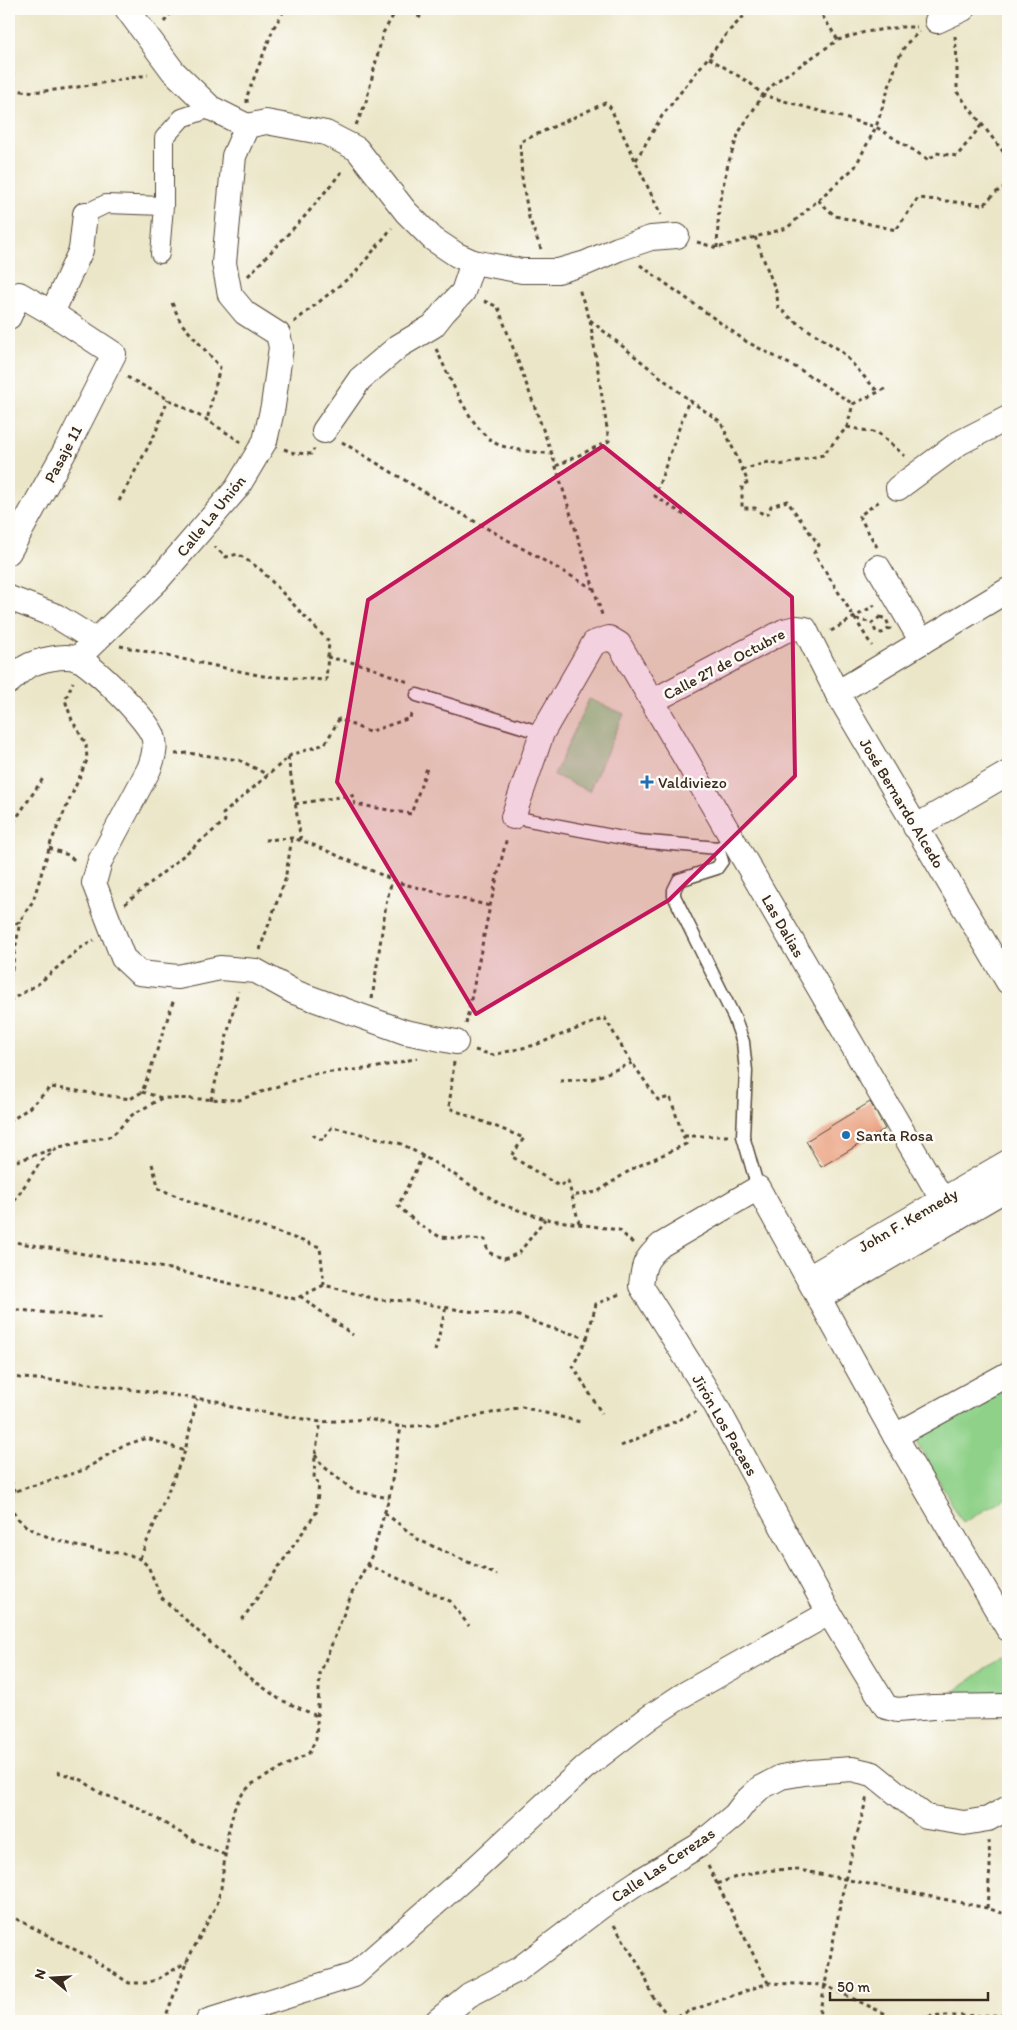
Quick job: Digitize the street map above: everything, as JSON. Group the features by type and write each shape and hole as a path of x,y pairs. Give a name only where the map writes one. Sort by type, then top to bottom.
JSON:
{"street":[{"path":"126,9 173,71 211,108 247,126 266,122 326,133 353,148 406,212 433,239 457,255 474,262 522,271 561,269 586,263 618,249 651,238 674,236"},
{"path":"160,254 164,206 164,138 182,118 211,108"},
{"path":"247,126 234,156 224,262 230,295 245,313 278,334"},
{"path":"52,313 81,250 86,214 106,204 164,206"},
{"path":"324,431 360,379 399,346 433,326 463,292 474,262"},
{"path":"9,317 19,294 52,313 111,361"},
{"name":"Calle La Unión","path":"82,662 96,640 157,582 237,488 262,447 274,406 281,347 278,334"},
{"name":"Pasaje 11","path":"9,552 111,361"},
{"path":"898,488 959,443 1008,418"},
{"path":"878,567 922,642"},
{"path":"836,693 1008,590"},
{"path":"9,598 56,616 96,640"},
{"name":"José Bernardo Alcedo","path":"796,628 805,630 836,693 1008,982"},
{"name":"Calle 27 de Octubre","path":"653,701 784,631 796,628"},
{"path":"512,817 542,733 594,643 608,638"},
{"name":"Las Dalias","path":"608,638 619,644 653,701 725,844 948,1210"},
{"path":"9,682 26,667 51,658 82,662 96,672 145,721 154,736 154,755 149,770 100,861 94,883 123,958 139,973 178,977 220,968 256,971 294,992 405,1032 429,1035 456,1042"},
{"path":"915,827 1008,773"},
{"name":"John F. Kennedy","path":"814,1288 948,1210 1008,1162"},
{"path":"641,1286 642,1269 648,1257 661,1245 758,1188 894,1436 1008,1629"},
{"name":"John F. Kennedy","path":"948,1210 1008,1188"},
{"name":"Jirón Los Pacaes","path":"641,1286 715,1404 829,1613 886,1707 897,1710 933,1707 1008,1706"},
{"path":"894,1436 1008,1374"},
{"path":"208,2021 354,1975 477,1867 584,1768 650,1717 829,1613"},
{"name":"Calle Las Cerezas","path":"437,2021 469,1995 519,1969 602,1906 698,1846 735,1815 760,1788 781,1776 852,1769 873,1774 926,1817 964,1823 998,1813"}],"lane":[{"path":"417,695 542,733"},
{"path":"512,817 638,841 725,844 722,861 717,868 679,880 674,890 674,896 734,1017 743,1042 746,1071 743,1136 758,1188"}],"path":[{"path":"11,9 13,89 22,92 42,92 173,71"},
{"path":"247,126 247,96 274,27 285,9"},
{"path":"225,256 246,278 306,215 353,148 383,33 396,9"},
{"path":"403,9 424,19"},
{"path":"636,161 662,116 728,32 751,9"},
{"path":"818,9 838,40"},
{"path":"951,15 957,60 957,92 983,123 1008,158"},
{"path":"901,27 922,28 906,44 898,59 876,127 855,167 787,228 717,248 719,204 728,164 739,132 763,95 777,81 838,40 865,32 901,27"},
{"path":"709,58 750,83 763,95 876,127 929,160 936,152 957,156 983,123"},
{"path":"556,466 609,441 590,320 561,269 528,218 522,178 520,142 605,103 610,107 674,236"},
{"path":"818,200 835,216 896,230 918,198 984,205 1008,185"},
{"path":"278,334 355,273 406,212"},
{"path":"755,237 777,294 778,307 793,320 841,351 878,392"},
{"path":"618,249 747,342 799,369 853,404"},
{"path":"463,292 498,307 556,466 608,638"},
{"path":"172,303 181,322 220,367 207,420"},
{"path":"590,320 689,400 720,422 748,482 742,485 742,508 755,508 764,515 768,514 771,506 787,501 819,545 814,553 884,664"},
{"path":"427,330 467,410 484,436 501,446 552,454"},
{"path":"111,361 168,399 262,447 311,454 324,431 444,504 594,589"},
{"path":"742,470 769,462 780,465 823,455 847,427 853,404 885,389"},
{"path":"118,501 155,434 168,399"},
{"path":"684,515 655,496 689,400"},
{"path":"847,427 878,434 921,471"},
{"path":"878,567 882,557 859,516 898,488"},
{"path":"96,640 263,676 326,680 329,642 260,569 238,554 226,557 199,533"},
{"path":"830,632 878,603"},
{"path":"855,618 872,623 876,632 882,633 890,628 886,620 880,617 872,623"},
{"path":"9,1001 38,984 110,924 225,821 223,814 288,757 325,744 339,719 369,732 410,718 419,687 364,665 327,658"},
{"path":"9,929 20,921 33,901 49,848 87,760 86,744 72,720 65,700 82,662"},
{"path":"154,755 188,753 239,760 268,775"},
{"path":"288,757 301,841"},
{"path":"295,804 352,795 355,804 411,814 428,765"},
{"path":"9,829 44,777"},
{"path":"512,817 490,906 465,1029 456,1042 449,1108 524,1138 511,1156 559,1186 568,1181 579,1223"},
{"path":"266,840 292,838 400,884 490,906"},
{"path":"211,1100 239,988 256,971 263,940 285,880 292,838"},
{"path":"49,848 68,855 80,865 94,883"},
{"path":"369,1019 386,904 392,880"},
{"path":"9,986 20,921"},
{"path":"9,1122 29,1108 51,1087 130,1099 142,1092 170,1013 178,977"},
{"path":"456,1042 479,1052 493,1055 536,1045 605,1018 632,1063 658,1100 670,1097 686,1144 632,1169 596,1192 571,1196"},
{"path":"142,1092 162,1098 239,1100 312,1074 374,1068 418,1058 429,1035"},
{"path":"560,1081 592,1079 632,1063"},
{"path":"17,1161 59,1147 112,1136 132,1116 162,1098"},
{"path":"312,1135 323,1140 332,1126 402,1144 500,1204 545,1219 619,1230 648,1257"},
{"path":"684,1136 743,1136"},
{"path":"9,1216 14,1200 41,1161 59,1147"},
{"path":"423,1156 398,1206 417,1223 440,1237 485,1240 488,1252 504,1260 519,1253 545,1219"},
{"path":"152,1164 159,1188 207,1208 320,1247 324,1285"},
{"path":"9,1241 165,1268 295,1299 324,1285 379,1300 410,1301 516,1315 548,1327 587,1338"},
{"path":"602,1414 573,1366 587,1338 596,1304 641,1286"},
{"path":"300,1296 353,1335"},
{"path":"435,1351 446,1307"},
{"path":"9,1308 102,1318"},
{"path":"9,1377 76,1382 223,1402 226,1406 321,1422 369,1419 402,1427 430,1425 522,1408 580,1422"},
{"path":"140,1558 185,1451 197,1399"},
{"path":"621,1446 715,1404"},
{"path":"242,1620 316,1513 319,1484 314,1480 315,1455 321,1422"},
{"path":"164,2021 187,1962 217,1904 235,1806 242,1793 252,1784 309,1753 316,1739 320,1674 352,1593 372,1555 389,1498 402,1427"},
{"path":"9,1493 84,1470 122,1446 147,1438 185,1451"},
{"path":"315,1455 323,1466 354,1491 389,1498"},
{"path":"9,1473 14,1490 11,1506 16,1517 27,1527 50,1538 76,1546 140,1558 148,1566 161,1597 241,1671 279,1699 316,1716"},
{"path":"385,1512 419,1540 498,1575"},
{"path":"367,1565 450,1601 470,1626"},
{"path":"57,1772 82,1780 100,1793 139,1808 196,1842 225,1855"},
{"path":"818,2021 845,1880 873,1774"},
{"path":"988,1908 990,1867 998,1813"},
{"path":"698,1846 768,1983"},
{"path":"716,1884 741,1874 778,1869 800,1870 988,1908 1008,1915"},
{"path":"602,1906 643,1972 653,1997 670,2018"},
{"path":"9,1915 89,1957 129,1983 145,1983 156,1980 187,1962"},
{"path":"662,2021 768,1983 824,1985 893,2019 987,2014 1008,2015"},
{"path":"985,2021 987,2014"}],"highlighted area":[{"path":"603,446 792,597 795,776 669,900 476,1014 337,782 368,600"}],"green space":[{"path":"589,699 624,714 589,791 554,775"},
{"path":"1008,1377 1008,1496 963,1523 911,1432"},
{"path":"1000,1658 1008,1673 1008,1706 933,1707"}],"building":[{"name":"Santa Rosa","path":"870,1102 885,1129 821,1167 806,1141"}],"place":[{"name":"Valdiviezo","path":"647,782"},
{"name":"Santa Rosa","path":"846,1135"}]}
